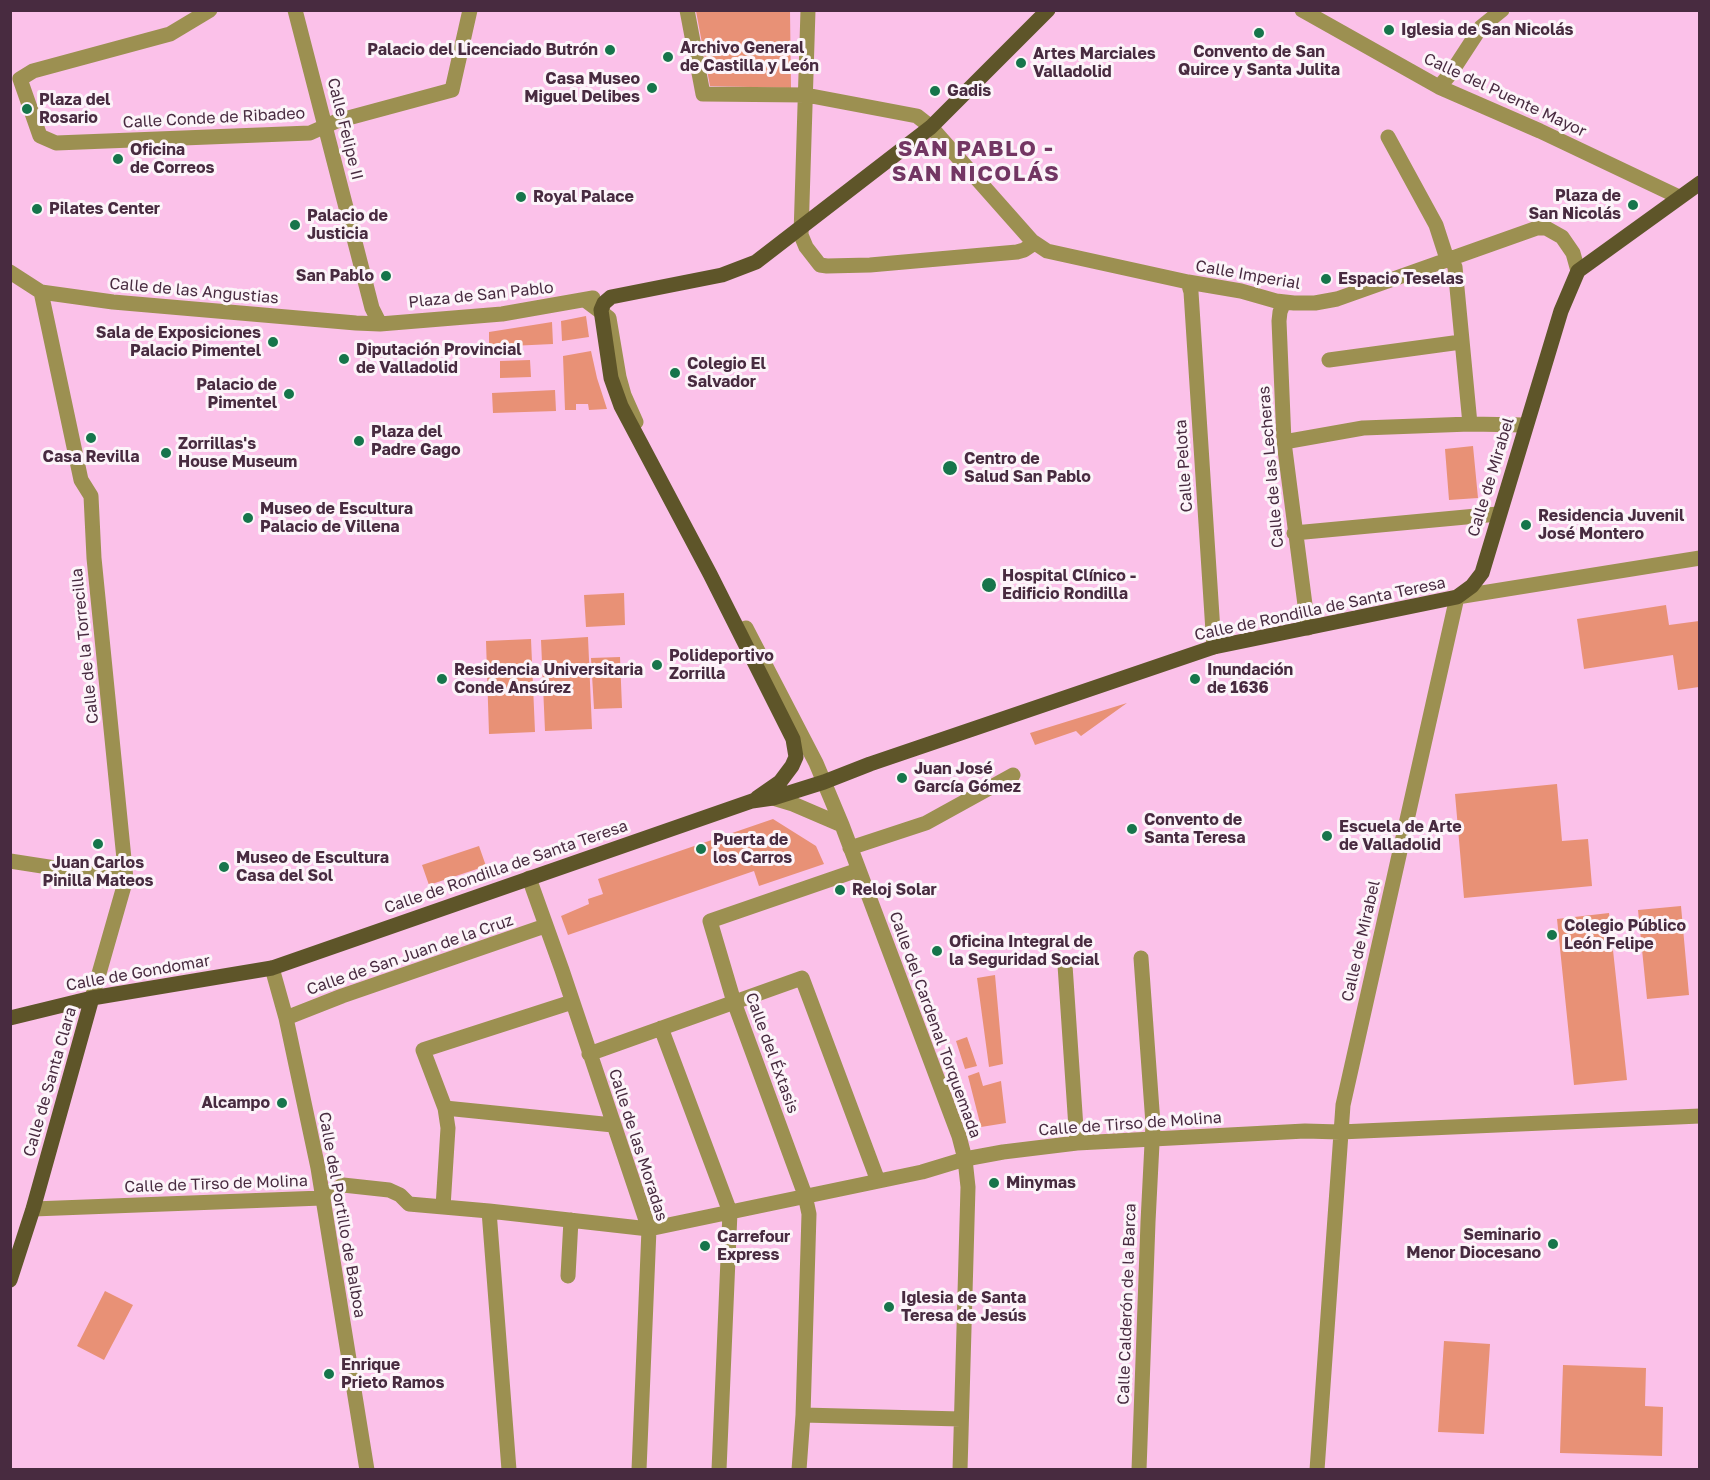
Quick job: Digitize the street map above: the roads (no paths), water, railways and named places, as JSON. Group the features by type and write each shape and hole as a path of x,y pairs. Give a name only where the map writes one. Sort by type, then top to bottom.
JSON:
{"main road":[{"name":"Plaza de San Pablo","path":"611,297 722,274 756,262 931,127 1048,10"},
{"path":"1578,271 1700,183"},
{"name":"Calle de Mirabel","path":"1457,597 1472,586 1482,573 1561,311 1578,271"},
{"path":"611,297 604,303 601,310 611,378 621,406 639,436"},
{"name":"Calle del Cardenal Torquemada","path":"639,436 793,739"},
{"name":"Calle de Rondilla de Santa Teresa","path":"272,968 752,801 773,798 824,782 870,764 1214,647 1457,597"},
{"name":"Calle de Rondilla de Santa Teresa","path":"752,801 780,782 792,766 796,757 793,739"},
{"name":"Calle de Gondomar","path":"10,1018 92,998 272,968"},
{"name":"Calle de Santa Clara","path":"10,1280 33,1209 92,998"}],"street":[{"name":"Calle Conde de Ribadeo","path":"210,10 171,34 33,71 20,79 40,136 56,143 310,133 337,121 452,90 470,10"},
{"name":"Calle Felipe II","path":"296,10 372,308 380,324"},
{"name":"Calle Imperial","path":"687,10 703,94 806,95 917,116 931,127 1032,241 1047,251 1284,302 1315,303 1337,299 1537,228 1546,228 1556,232 1569,245 1578,271"},
{"path":"808,10 801,235 806,247 820,265 870,265 1017,252 1024,250 1032,241"},
{"name":"Calle del Puente Mayor","path":"1302,10 1439,87 1551,136 1679,197"},
{"path":"1439,87 1451,73 1481,27 1502,10"},
{"path":"1388,137 1436,225 1448,258 1455,267 1470,424"},
{"name":"Calle de las Angustias","path":"10,272 41,292 113,302 380,324"},
{"name":"Calle Pelota","path":"1188,282 1192,308 1214,647"},
{"name":"Calle de la Torrecilla","path":"41,292 81,480 91,496 94,558 126,879 92,998"},
{"name":"Plaza de San Pablo","path":"380,324 502,314 611,297"},
{"path":"585,300 601,310"},
{"name":"Calle de las Lecheras","path":"1284,302 1279,321 1284,442 1308,628"},
{"path":"1329,360 1461,342"},
{"path":"1284,442 1363,428 1470,424 1525,425"},
{"name":"Calle del Cardenal Torquemada","path":"639,436 811,753 843,825 959,1136 965,1159 968,1187 960,1470"},
{"path":"1294,533 1498,514"},
{"name":"Calle de Rondilla de Santa Teresa","path":"1457,597 1700,558"},
{"name":"Calle de Mirabel","path":"1317,1470 1344,1098 1457,597"},
{"name":"Calle del Cardenal Torquemada","path":"793,739 824,782"},
{"path":"850,848 926,823 1013,775"},
{"path":"773,798 843,825"},
{"path":"10,861 126,879"},
{"name":"Calle del Éxtasis","path":"800,1470 810,1214 734,1002 710,921 858,870"},
{"name":"Calle de las Moradas","path":"529,878 649,1229 639,1470"},
{"name":"Calle de San Juan de la Cruz","path":"286,1018 342,996 545,926"},
{"name":"Calle Calderón de la Barca","path":"1139,1470 1153,1124 1141,958"},
{"path":"1065,965 1077,1143"},
{"name":"Calle del Portillo de Balboa","path":"272,968 286,1018 322,1198 367,1470"},
{"path":"589,1054 802,978 878,1181"},
{"path":"443,1207 448,1128 445,1108 423,1050 572,1002"},
{"path":"661,1028 730,1212 719,1470"},
{"path":"445,1108 613,1125"},
{"name":"Calle de Tirso de Molina","path":"33,1209 322,1198 343,1185 389,1190 400,1195 409,1204 649,1229 943,1167 965,1159 1077,1143 1305,1131 1340,1132 1700,1116"},
{"path":"489,1211 509,1470"},
{"path":"568,1276 571,1220"},
{"path":"803,1415 961,1419"}],"place":[{"name":"Iglesia de San Nicolás","path":"1389,30"},
{"name":"Convento de San Quirce y Santa Julita","path":"1259,33"},
{"name":"Palacio del Licenciado Butrón","path":"610,50"},
{"name":"Archivo General de Castilla y León","path":"668,57"},
{"name":"Artes Marciales Valladolid","path":"1021,63"},
{"name":"Casa Museo Miguel Delibes","path":"652,88"},
{"name":"Gadis","path":"935,91"},
{"name":"Plaza del Rosario","path":"27,109"},
{"name":"Oficina de Correos","path":"118,159"},
{"name":"Royal Palace","path":"521,197"},
{"name":"Plaza de San Nicolás","path":"1633,205"},
{"name":"Pilates Center","path":"37,209"},
{"name":"Palacio de Justicia","path":"295,225"},
{"name":"San Pablo","path":"386,276"},
{"name":"Espacio Teselas","path":"1326,279"},
{"name":"Sala de Exposiciones Palacio Pimentel","path":"273,342"},
{"name":"Diputación Provincial de Valladolid","path":"344,359"},
{"name":"Colegio El Salvador","path":"675,373"},
{"name":"Palacio de Pimentel","path":"289,394"},
{"name":"Casa Revilla","path":"91,438"},
{"name":"Plaza del Padre Gago","path":"359,441"},
{"name":"Zorrillas's House Museum","path":"166,453"},
{"name":"Centro de Salud San Pablo","path":"950,468"},
{"name":"Museo de Escultura Palacio de Villena","path":"248,518"},
{"name":"Residencia Juvenil José Montero","path":"1526,525"},
{"name":"Hospital Clínico - Edificio Rondilla","path":"989,585"},
{"name":"Polideportivo Zorrilla","path":"657,665"},
{"name":"Residencia Universitaria Conde Ansúrez","path":"442,679"},
{"name":"Inundación de 1636","path":"1195,679"},
{"name":"Juan José García Gómez","path":"902,778"},
{"name":"Convento de Santa Teresa","path":"1132,829"},
{"name":"Escuela de Arte de Valladolid","path":"1327,836"},
{"name":"Juan Carlos Pinilla Mateos","path":"98,844"},
{"name":"Puerta de los Carros","path":"701,849"},
{"name":"Museo de Escultura Casa del Sol","path":"224,867"},
{"name":"Reloj Solar","path":"840,890"},
{"name":"Colegio Público León Felipe","path":"1552,935"},
{"name":"Oficina Integral de la Seguridad Social","path":"937,951"},
{"name":"Alcampo","path":"282,1103"},
{"name":"Minymas","path":"994,1183"},
{"name":"Seminario Menor Diocesano","path":"1553,1244"},
{"name":"Carrefour Express","path":"705,1246"},
{"name":"Iglesia de Santa Teresa de Jesús","path":"889,1307"},
{"name":"Enrique Prieto Ramos","path":"329,1374"}],"district":[{"name":"SAN PABLO - SAN NICOLÁS","path":"976,162"}]}
